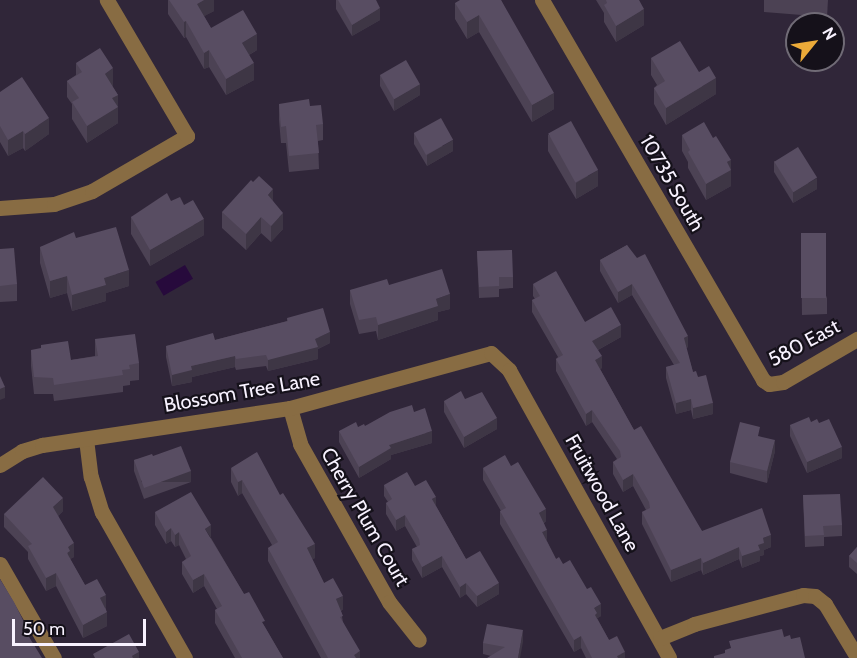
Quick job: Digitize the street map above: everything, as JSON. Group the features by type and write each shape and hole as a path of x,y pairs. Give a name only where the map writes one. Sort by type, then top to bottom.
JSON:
{"street":[{"path":"0,208 54,204 92,191 187,136 107,0"},
{"name":"10735 South","path":"542,0 754,368 770,384"},
{"name":"580 East","path":"770,384 789,379 857,339"},
{"name":"Blossom Tree Lane","path":"0,465 22,452 42,445 290,408 491,353"},
{"name":"Fruitwood Lane","path":"491,353 509,370 660,638 669,658"},
{"name":"Cherry Plum Court","path":"290,408 300,444 389,602 419,640"},
{"path":"86,439 91,477 102,512 185,658"},
{"path":"0,564 54,658"},
{"path":"660,638 694,624 803,595 815,596 825,604 857,657"}],"shaded area":[{"path":"185,265 193,279 164,296 156,282"}],"building":[{"path":"169,0 204,0 197,4 211,28 243,10 257,34 242,43 254,63 226,79 209,50 204,53 186,21 184,22"},
{"path":"338,0 376,0 380,8 352,25"},
{"path":"460,0 501,0 554,93 532,105 479,15 467,22 455,3"},
{"path":"606,0 639,0 644,9 616,26 604,5 607,3"},
{"path":"680,41 699,72 709,66 716,78 666,108 654,88 665,81 651,58"},
{"path":"100,48 113,68 105,74 118,95 112,98 118,107 87,126 72,102 79,98 67,81 82,72 76,63"},
{"path":"406,60 420,84 394,99 380,75"},
{"path":"22,77 49,118 25,134 23,131 8,140 0,126 0,92"},
{"path":"309,99 310,106 321,105 323,124 316,125 319,153 289,156 286,126 281,127 279,104"},
{"path":"441,118 453,140 426,155 414,133"},
{"path":"571,121 598,170 575,183 548,134"},
{"path":"704,122 713,138 716,136 731,160 727,162 731,170 706,184 688,152 690,150 682,135"},
{"path":"798,147 817,178 793,192 774,162"},
{"path":"259,176 273,189 268,195 283,213 271,226 261,217 246,234 222,212 251,180 253,182"},
{"path":"167,193 171,201 180,197 184,205 193,200 204,219 150,250 131,217"},
{"path":"116,227 129,270 104,278 106,285 72,295 67,276 50,281 40,247 74,232 76,238"},
{"path":"801,233 826,233 826,298 801,298"},
{"path":"627,245 637,258 645,254 688,336 684,338 693,372 696,371 698,377 706,375 713,403 693,408 691,399 676,403 666,367 680,363 632,284 618,292 600,260"},
{"path":"14,248 17,284 0,286 0,249"},
{"path":"512,250 513,277 499,277 499,286 479,287 477,251"},
{"path":"442,269 450,294 436,299 438,306 378,325 376,317 359,320 350,290 387,279 389,285"},
{"path":"556,271 585,322 611,307 621,325 592,341 602,356 595,360 634,430 641,426 702,531 762,508 771,535 763,538 764,543 758,545 760,550 742,556 739,547 703,563 701,558 671,570 642,512 650,508 649,502 633,474 623,480 613,462 621,457 620,451 592,410 586,414 556,359 563,355 532,300 540,296 533,284"},
{"path":"323,308 330,332 315,339 318,347 268,360 266,355 236,359 235,356 191,366 192,370 172,375 166,346 213,333 215,340 288,321 287,318"},
{"path":"135,334 139,363 129,365 130,369 122,370 123,375 54,385 53,378 34,377 31,350 41,348 41,345 68,341 71,360 98,356 95,339"},
{"path":"0,376 5,387 0,389"},
{"path":"461,391 465,399 482,392 497,418 464,437 444,401"},
{"path":"412,405 414,412 425,408 432,431 389,445 391,448 359,467 339,431 356,422 358,427 364,424 365,426 390,412"},
{"path":"809,417 811,422 817,419 819,423 829,419 842,447 807,462 790,425"},
{"path":"740,422 760,427 758,436 775,440 767,471 730,462"},
{"path":"181,446 191,471 144,488 134,460"},
{"path":"257,452 280,495 283,493 315,544 307,548 324,583 333,578 343,596 336,599 343,616 340,617 360,651 354,655 356,658 328,658 268,548 278,542 242,480 238,482 231,468"},
{"path":"505,455 511,466 518,462 546,509 539,513 547,530 542,532 556,559 559,557 563,564 570,560 587,589 591,587 601,604 594,608 597,613 595,615 609,640 617,636 625,652 617,656 618,658 592,658 581,636 574,640 500,511 506,508 483,468"},
{"path":"407,472 415,486 426,480 436,497 432,499 466,559 480,551 499,583 477,596 466,583 460,587 442,556 422,567 412,549 420,545 419,539 405,515 396,520 386,503 392,499 384,485"},
{"path":"43,477 63,498 53,507 74,543 68,547 70,551 67,553 85,585 97,579 106,595 100,598 107,612 83,625 56,573 46,578 28,546 32,544 4,514"},
{"path":"191,492 211,525 205,529 244,594 249,592 265,621 262,622 283,658 242,658 215,610 222,606 204,574 193,580 182,562 191,556 179,532 175,535 171,528 166,532 155,512"},
{"path":"840,494 842,525 823,526 824,535 805,536 803,495"},
{"path":"857,547 857,563 849,556"},
{"path":"0,579 26,626 23,627 42,658 0,658"},
{"path":"487,624 523,630 518,658 487,658 505,647 483,643"},
{"path":"782,629 784,637 790,635 791,639 800,637 805,658 714,658 731,648 729,641"},
{"path":"129,634 139,652 132,656 133,658 95,658 93,654"}]}
